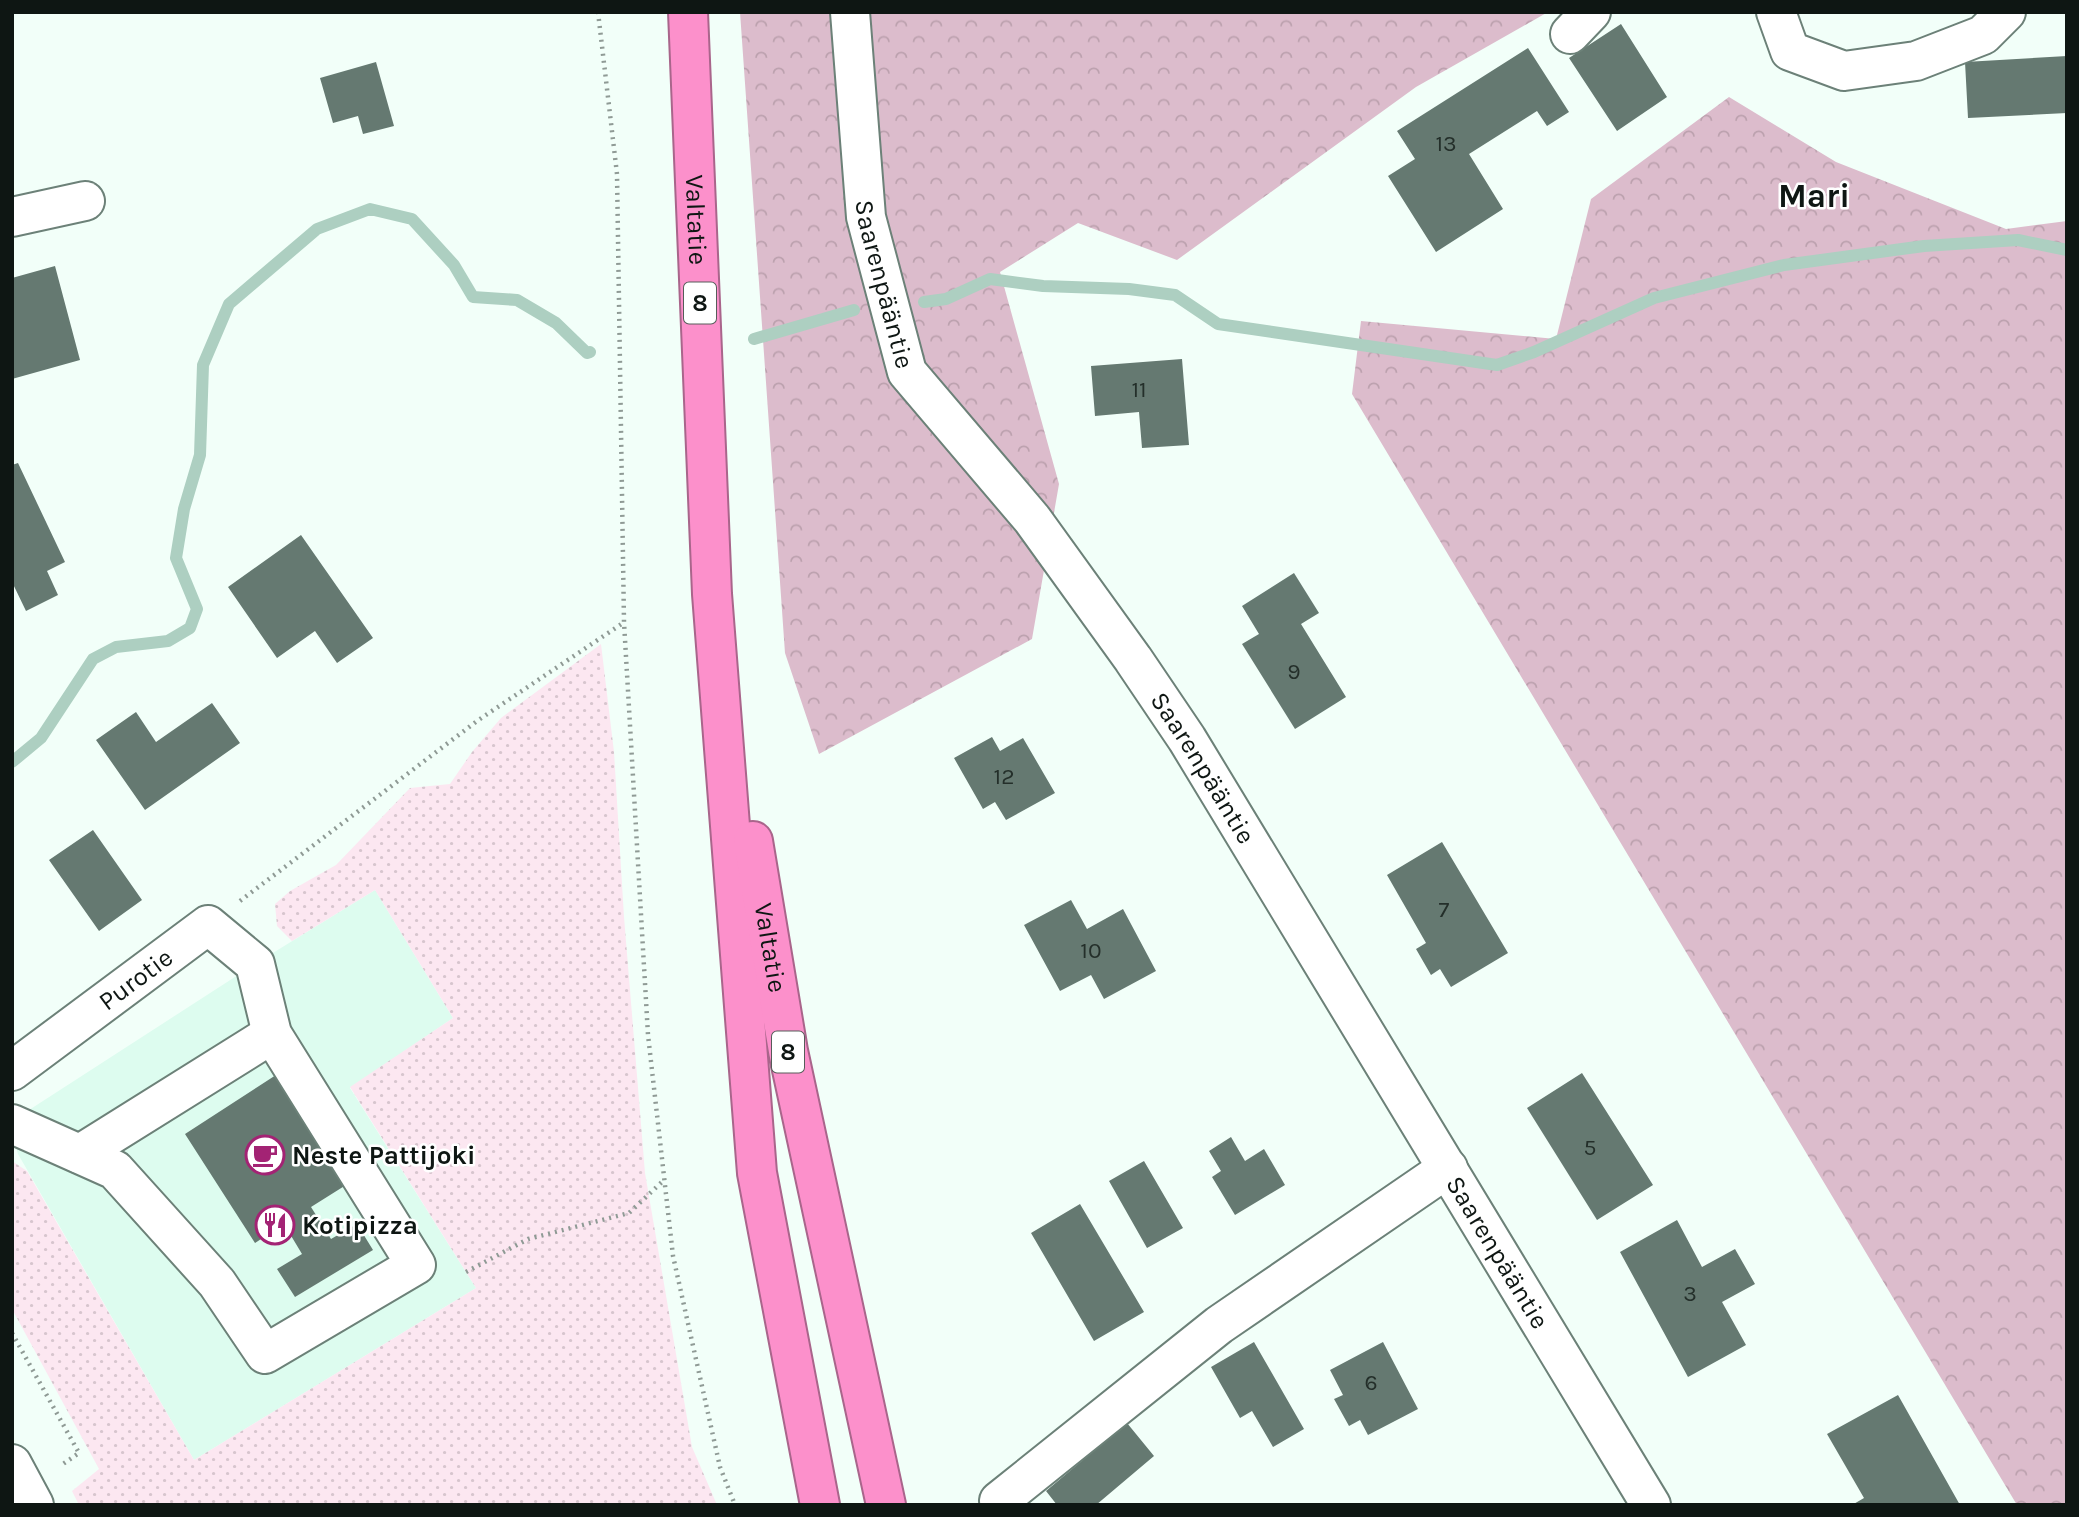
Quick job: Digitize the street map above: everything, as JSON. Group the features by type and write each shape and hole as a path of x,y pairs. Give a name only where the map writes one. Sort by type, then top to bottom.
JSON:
{"highway":[{"name":"Valtatie","path":"688,12 712,594 757,1174 820,1505"},
{"name":"Valtatie","path":"712,594 788,1051 886,1505"}],"street":[{"name":"Saarenpääntie","path":"850,12 866,217 907,372 1032,519 1141,670 1187,739 1651,1505"},
{"path":"1776,12 1790,51 1844,71 1916,61 1983,35 2006,12"},
{"path":"12,218 85,201"},
{"path":"12,1124 115,1170 217,1283 265,1354 416,1265 272,1034 255,964 208,925"},
{"name":"Purotie","path":"12,1071 208,925"},
{"path":"80,1154 272,1034"},
{"path":"999,1502 1219,1325 1448,1168"}],"path":[{"path":"598,12 617,174 624,622 648,1035 673,1256 720,1467 735,1505"},
{"path":"208,925 477,722 624,622"},
{"path":"466,1272 528,1238 629,1213 665,1180"},
{"path":"12,1333 79,1453 24,1486"}],"shaded area":[{"path":"601,644 614,752 624,917 645,1173 692,1447 717,1505 79,1505 72,1491 99,1469 12,1309 12,1161 27,1171 194,1460 476,1288 350,1087 453,1018 375,890 292,941 277,926 275,904 290,891 336,865 410,788 450,784 472,752 501,718"},
{"path":"375,890 453,1018 350,1088 476,1288 194,1460 18,1154 12,1133 12,1121"}],"green space":[{"path":"740,12 1548,12 1416,87 1177,260 1078,223 1000,272 1059,484 1032,639 819,754 785,653"},
{"path":"1729,97 1836,162 2006,229 2067,221 2067,1505 2017,1505 1352,394 1361,321 1556,339 1591,199"}],"building":[{"path":"1621,24 1667,97 1617,131 1569,58"},
{"path":"1528,48 1569,112 1547,126 1537,111 1469,154 1503,209 1436,252 1388,176 1415,159 1397,131"},
{"path":"2067,56 2067,113 1968,118 1965,62"},
{"path":"376,62 394,126 363,134 358,116 333,123 320,78"},
{"path":"55,266 80,360 12,379 12,278"},
{"path":"1182,359 1189,445 1142,448 1139,412 1095,416 1091,366"},
{"path":"18,463 65,562 47,571 58,595 26,611 12,582 12,465"},
{"path":"301,535 373,638 337,663 315,631 277,658 228,587"},
{"path":"1294,573 1319,613 1301,624 1346,697 1295,729 1242,644 1259,634 1242,606"},
{"path":"212,703 240,743 145,810 96,740 136,712 156,742"},
{"path":"992,737 1000,751 1023,738 1055,793 1006,820 995,802 983,809 954,758"},
{"path":"93,830 142,900 99,931 49,860"},
{"path":"1442,842 1508,953 1451,987 1440,969 1431,975 1416,949 1426,943 1387,875"},
{"path":"1071,900 1087,929 1123,909 1156,971 1104,999 1091,975 1060,991 1024,925"},
{"path":"1582,1073 1653,1185 1597,1220 1527,1108"},
{"path":"276,1075 346,1185 311,1207 331,1239 357,1224 373,1250 295,1297 277,1269 302,1254 284,1224 255,1243 185,1134"},
{"path":"1231,1137 1245,1161 1264,1149 1285,1185 1235,1215 1212,1177 1221,1171 1209,1151"},
{"path":"1144,1161 1183,1228 1147,1248 1109,1181"},
{"path":"1080,1204 1144,1312 1094,1341 1031,1233"},
{"path":"1677,1220 1702,1267 1735,1249 1755,1284 1722,1302 1746,1345 1688,1377 1620,1252"},
{"path":"1254,1342 1304,1429 1273,1447 1252,1411 1240,1418 1211,1367"},
{"path":"1383,1342 1418,1409 1368,1435 1360,1420 1349,1426 1334,1399 1343,1395 1330,1370"},
{"path":"1898,1395 1960,1505 1852,1505 1864,1498 1827,1434"},
{"path":"1127,1423 1154,1456 1096,1505 1057,1505 1046,1491"}],"waterway":[{"path":"12,762 41,738 93,659 116,647 168,641 190,628 197,609 176,558 184,509 200,455 203,365 229,304 317,229 370,209 412,219 454,265 473,297 517,300 556,323 587,353 590,352"},
{"path":"924,302 946,299 990,279 1043,286 1129,289 1175,295 1218,324 1497,365 1534,352 1654,298 1784,265 1924,246 2018,240 2067,250"},
{"path":"754,339 854,310"}],"place":[{"name":"Neste Pattijoki","path":"265,1155"},
{"name":"Kotipizza","path":"275,1225"}],"district":[{"name":"Mari","path":"1814,196"}]}
